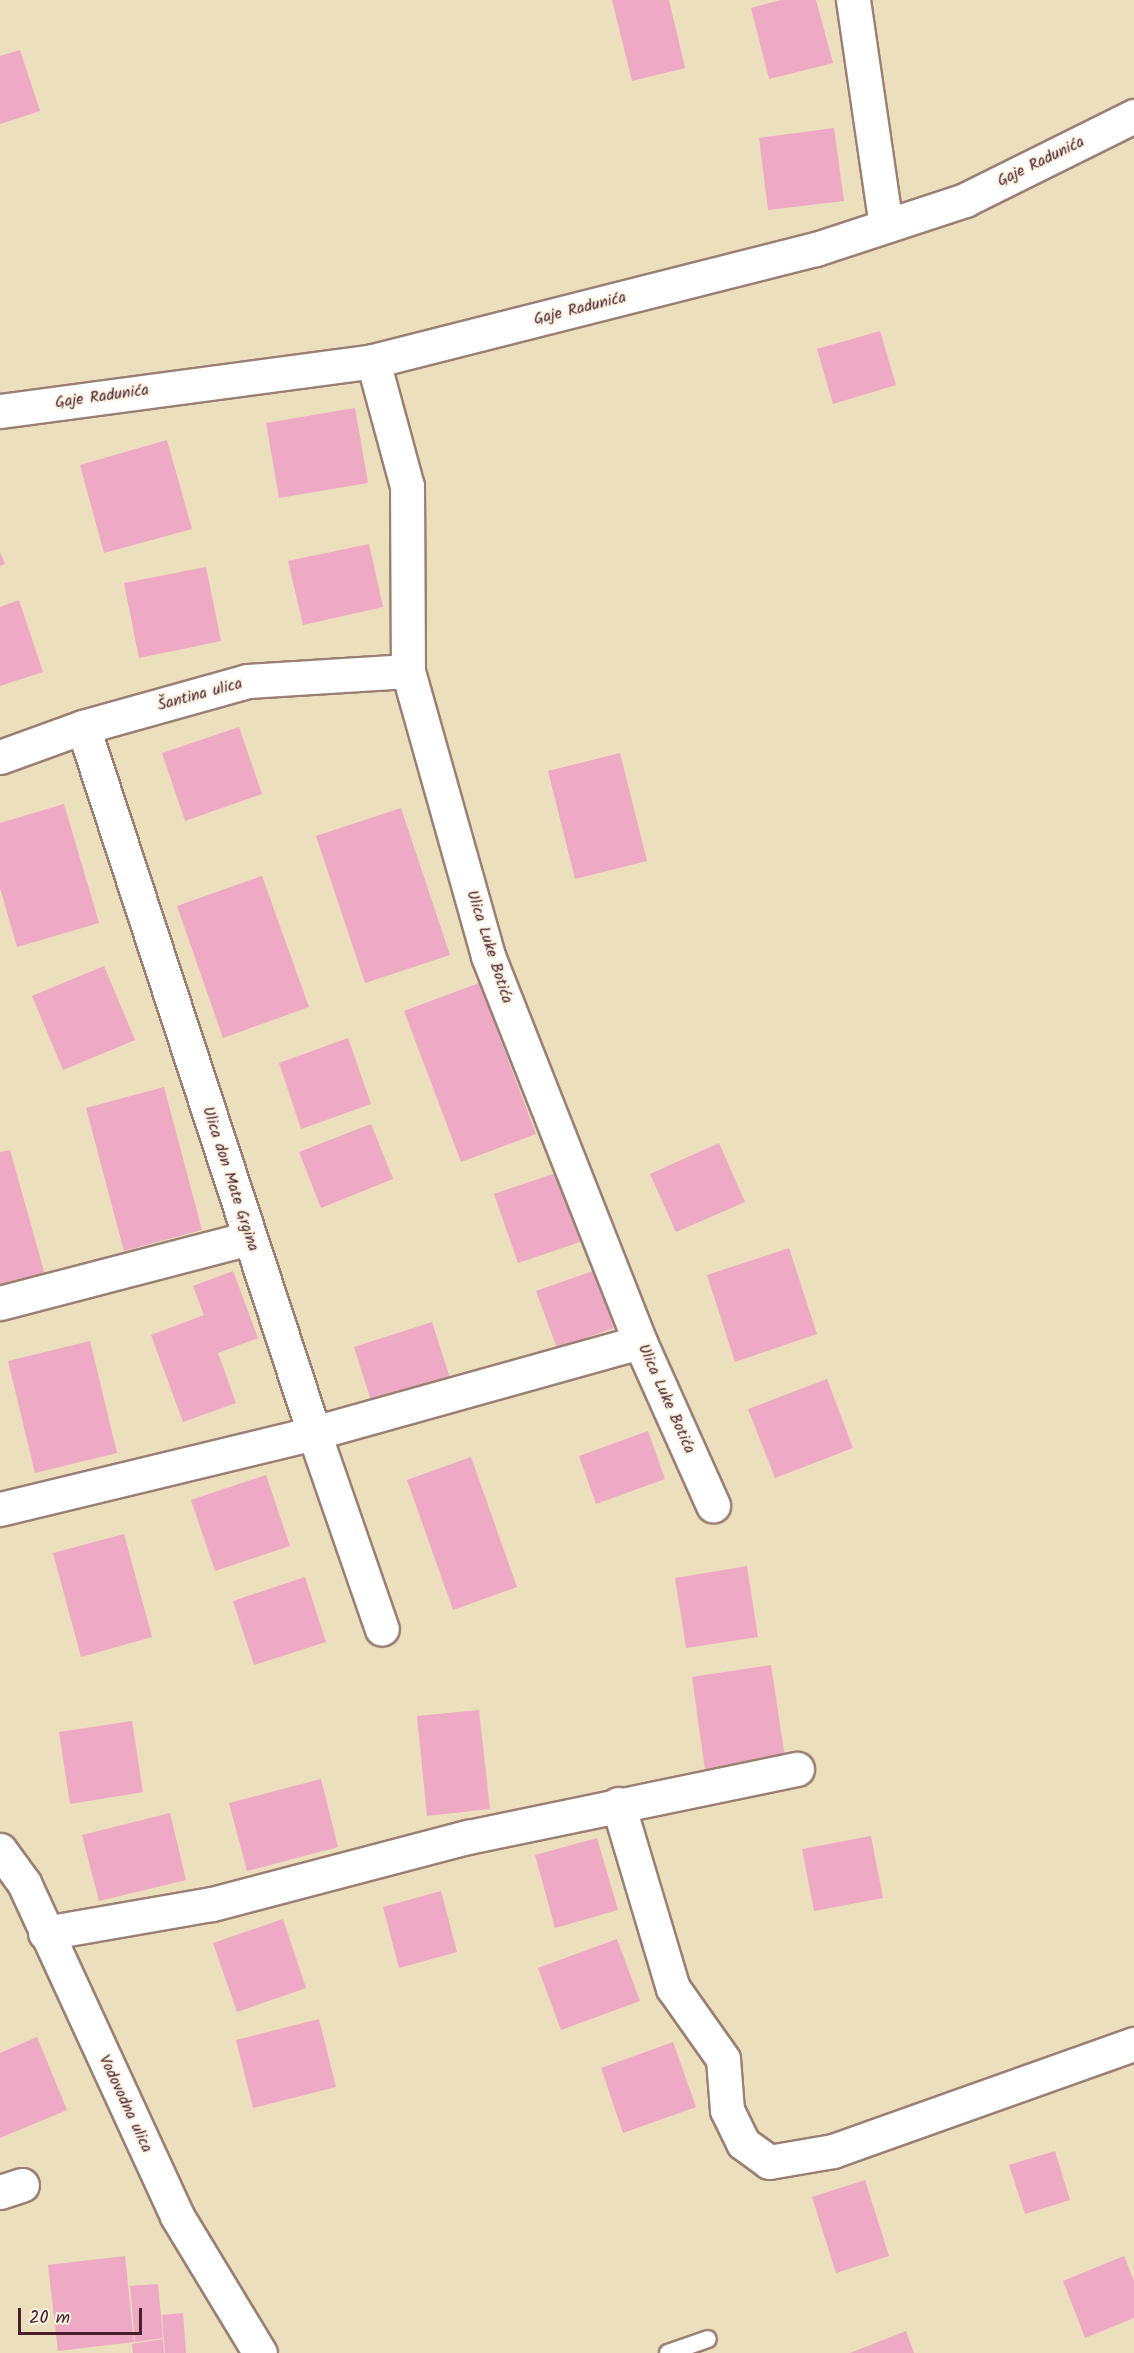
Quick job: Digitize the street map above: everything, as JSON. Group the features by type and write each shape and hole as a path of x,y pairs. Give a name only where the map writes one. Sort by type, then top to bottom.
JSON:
{"street":[{"path":"853,0 886,226"},
{"name":"Gaje Radunića","path":"0,411 373,361 816,249 965,200 1134,116"},
{"name":"Ulica Luke Botića","path":"373,361 407,486 408,671 488,956 640,1342 713,1505"},
{"name":"Šantina ulica","path":"0,757 83,727 248,681 408,671"},
{"name":"Ulica don Mate Grgina","path":"83,727 249,1238 382,1629"},
{"path":"0,1303 249,1238"},
{"path":"0,1509 314,1433 640,1342"},
{"path":"45,1933 212,1904 468,1837 618,1804 797,1769"},
{"path":"618,1804 673,1988 723,2059 727,2110 743,2143 769,2162 833,2151 1134,2044"},
{"name":"Vodovodna ulica","path":"0,1850 24,1883 177,2216 260,2353"}],"lane":[{"path":"668,2353 708,2339"}],"building":[{"path":"612,0 669,0 685,68 632,81"},
{"path":"781,0 816,0 833,63 769,79 751,8"},
{"path":"20,50 40,111 0,124 0,56"},
{"path":"834,128 844,201 768,210 759,138"},
{"path":"880,331 896,385 833,404 817,349"},
{"path":"355,408 368,483 279,498 266,423"},
{"path":"167,440 192,529 104,553 80,465"},
{"path":"369,544 383,607 303,625 288,561"},
{"path":"0,552 5,564 0,566"},
{"path":"206,567 221,641 139,658 124,583"},
{"path":"19,600 43,672 0,686 0,607"},
{"path":"239,727 262,794 185,821 162,753"},
{"path":"620,753 647,861 575,879 548,771"},
{"path":"64,804 99,923 17,947 0,888 0,823"},
{"path":"401,808 450,955 365,983 316,836"},
{"path":"262,876 309,1007 223,1038 177,906"},
{"path":"104,966 135,1040 63,1070 32,996"},
{"path":"479,983 536,1134 461,1162 404,1011"},
{"path":"348,1038 371,1104 301,1129 279,1063"},
{"path":"164,1087 202,1230 124,1251 86,1108"},
{"path":"371,1124 393,1179 321,1208 299,1152"},
{"path":"719,1143 745,1202 676,1232 650,1174"},
{"path":"10,1150 45,1275 0,1288 0,1152"},
{"path":"556,1173 580,1242 518,1263 494,1194"},
{"path":"789,1248 817,1334 735,1362 707,1275"},
{"path":"233,1271 258,1338 218,1353 236,1403 183,1422 151,1335 204,1315 193,1286"},
{"path":"593,1271 614,1328 557,1348 536,1291"},
{"path":"432,1322 451,1381 373,1407 354,1347"},
{"path":"90,1341 117,1453 35,1473 8,1361"},
{"path":"827,1379 853,1448 775,1478 748,1409"},
{"path":"648,1431 665,1479 596,1504 579,1456"},
{"path":"471,1457 517,1587 453,1610 407,1480"},
{"path":"266,1475 290,1546 215,1571 191,1500"},
{"path":"124,1534 152,1637 81,1657 53,1553"},
{"path":"747,1566 758,1637 686,1648 675,1578"},
{"path":"305,1577 326,1642 254,1665 233,1601"},
{"path":"771,1665 785,1758 705,1770 692,1677"},
{"path":"479,1710 490,1809 427,1816 417,1716"},
{"path":"132,1721 143,1792 70,1804 59,1732"},
{"path":"321,1779 338,1847 247,1871 229,1803"},
{"path":"170,1813 186,1880 99,1901 82,1835"},
{"path":"871,1836 883,1898 814,1911 802,1849"},
{"path":"597,1838 618,1910 555,1928 535,1855"},
{"path":"441,1891 457,1952 399,1968 383,1907"},
{"path":"283,1919 306,1988 237,2012 213,1943"},
{"path":"617,1939 640,2001 561,2030 538,1968"},
{"path":"319,2019 336,2087 253,2108 236,2040"},
{"path":"37,2037 67,2110 0,2138 0,2053"},
{"path":"673,2042 696,2107 623,2133 601,2068"},
{"path":"1055,2151 1070,2200 1025,2214 1009,2165"},
{"path":"865,2180 889,2256 836,2273 812,2197"},
{"path":"125,2256 134,2342 58,2351 48,2265"},
{"path":"1124,2256 1134,2281 1134,2318 1085,2338 1063,2281"},
{"path":"158,2284 163,2338 135,2342 130,2286"},
{"path":"183,2313 186,2353 165,2353 162,2315"},
{"path":"906,2331 914,2353 850,2353"},
{"path":"163,2339 164,2353 133,2353 132,2344"}]}
